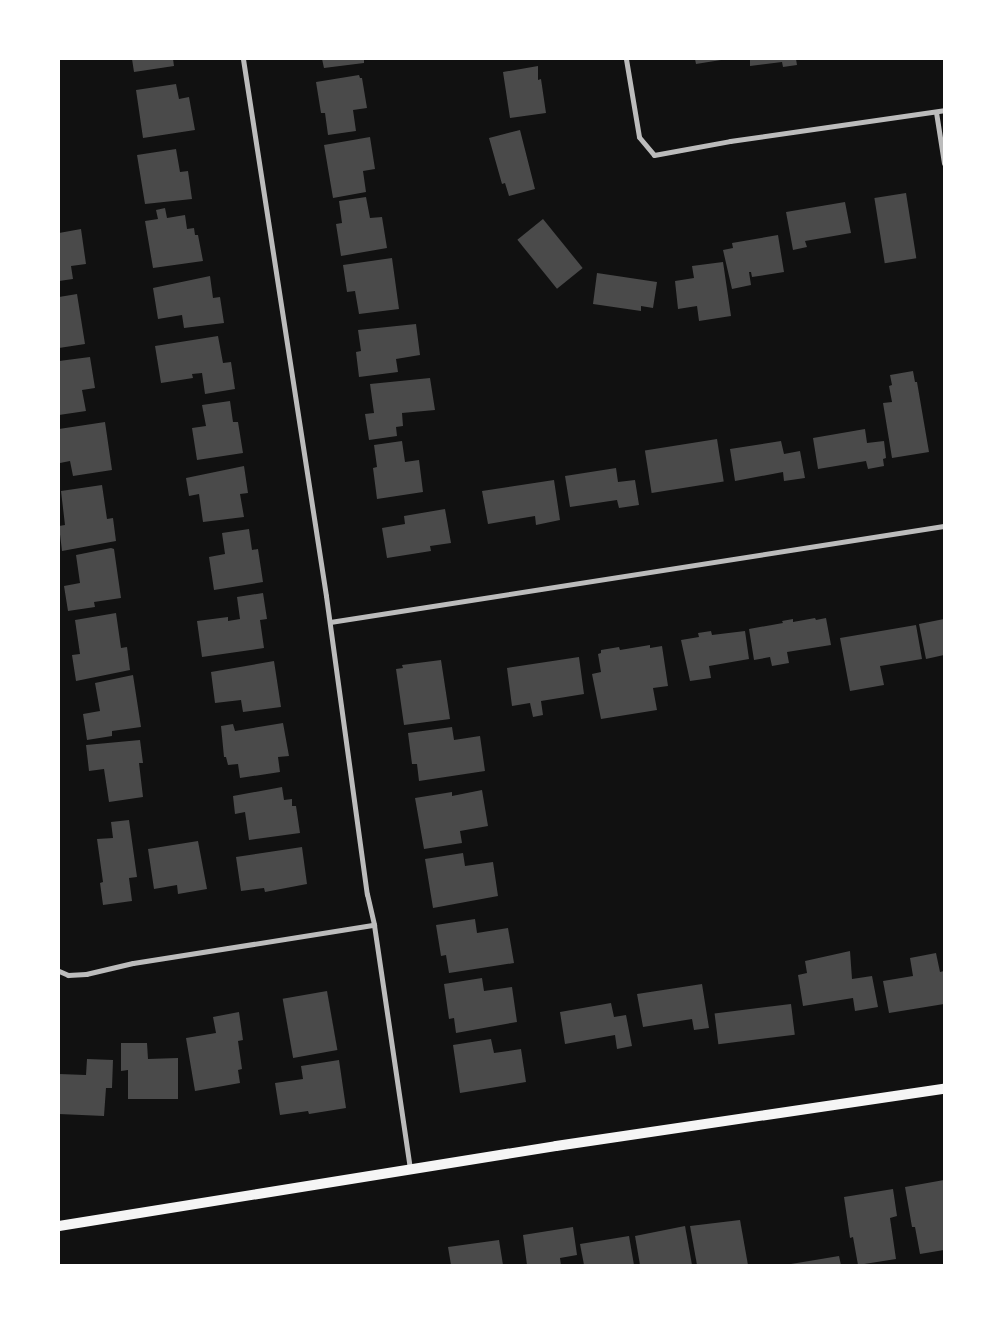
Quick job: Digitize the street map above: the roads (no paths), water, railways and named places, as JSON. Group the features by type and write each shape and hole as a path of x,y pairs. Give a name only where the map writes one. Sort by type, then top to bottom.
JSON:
{"main road":[{"path":"59,1226 556,1146 944,1089"}],"street":[{"path":"243,59 330,622 367,894 374,925 410,1170"},
{"path":"626,59 639,138 654,155 730,141 944,110"},
{"path":"936,112 944,163"},
{"path":"330,622 944,526"},
{"path":"59,971 68,975 86,974 133,963 374,925"}]}
